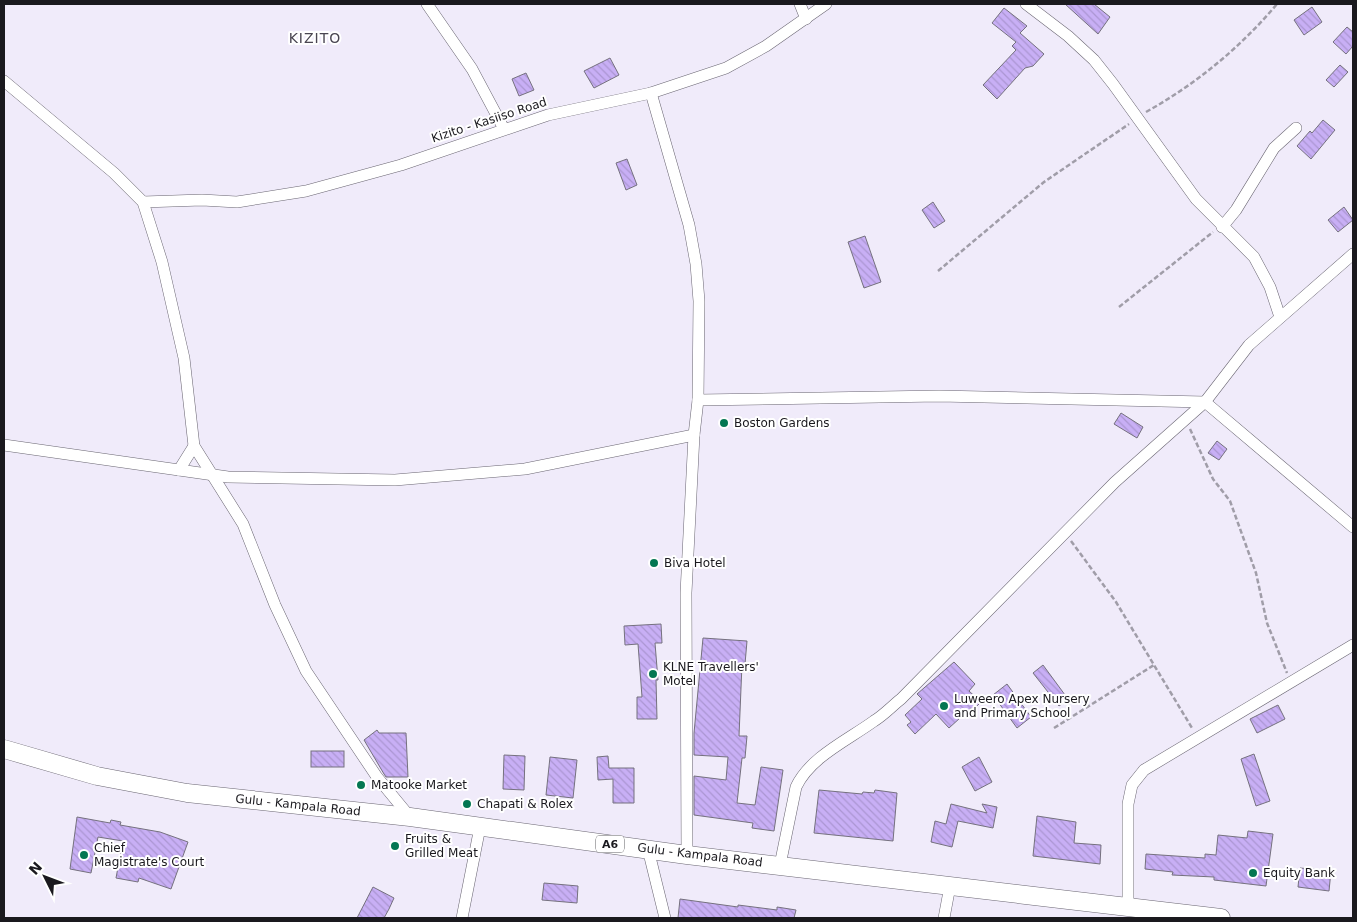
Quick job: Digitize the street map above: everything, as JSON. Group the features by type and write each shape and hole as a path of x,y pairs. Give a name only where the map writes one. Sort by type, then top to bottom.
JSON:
{"main road":[{"name":"Gulu - Kampala Road","path":"4,749 97,776 187,792 410,817 687,855 1128,906 1162,915 1221,918"}],"street":[{"path":"426,4 472,69 504,129"},
{"path":"800,4 806,19"},
{"name":"Kizito - Kasiiso Road","path":"143,202 202,200 237,202 306,191 401,164 548,115 651,92 726,68 806,19 826,4"},
{"path":"1026,4 1068,36 1094,60 1196,199 1258,264 1270,287 1280,317"},
{"path":"4,81 114,173 143,202 162,262 184,358 194,446 243,524 275,605 306,671 377,777 410,817"},
{"path":"651,92 678,184 696,264 699,301 698,400 694,435 686,593 687,855"},
{"path":"1222,227 1236,210 1274,148 1296,128"},
{"path":"780,865 796,787 801,776 812,764 876,720 901,699 1115,482 1205,402 1249,345 1353,254"},
{"path":"698,400 939,396 1205,402 1353,527"},
{"path":"4,445 228,477 395,480 525,470 694,435"},
{"path":"179,470 194,446"},
{"path":"1128,906 1128,804 1132,785 1144,770 1353,645"},
{"path":"462,918 480,827"},
{"path":"648,849 665,918"},
{"path":"944,918 950,886"}],"path":[{"path":"938,272 1044,182 1137,118 1165,102 1222,60 1254,31 1277,4"},
{"path":"1119,307 1201,240 1222,227"},
{"path":"1184,420 1196,439 1213,479 1230,501 1256,573 1267,623 1290,681"},
{"path":"1065,533 1116,602 1198,738"},
{"path":"1054,728 1154,666"}],"building":[{"path":"1065,4 1094,4 1110,17 1098,34"},
{"path":"1312,7 1322,22 1304,35 1294,20"},
{"path":"1004,8 1027,26 1020,33 1044,54 1033,66 1025,68 997,99 983,85 1016,50 1012,46 1016,42 992,23"},
{"path":"1347,27 1353,32 1353,46 1346,54 1333,42"},
{"path":"610,58 619,75 594,88 584,71"},
{"path":"1340,65 1348,72 1334,87 1326,80"},
{"path":"526,73 534,90 519,96 512,79"},
{"path":"1323,120 1335,130 1311,159 1297,146"},
{"path":"627,159 637,185 626,190 616,163"},
{"path":"933,202 945,221 934,228 922,210"},
{"path":"1344,207 1353,220 1338,232 1328,220"},
{"path":"865,236 881,282 864,288 848,242"},
{"path":"1121,413 1143,427 1137,438 1114,424"},
{"path":"1217,441 1227,449 1219,460 1208,453"},
{"path":"661,624 662,643 655,643 658,680 656,680 657,719 637,719 637,697 642,697 638,644 625,645 624,626"},
{"path":"703,638 747,641 745,664 742,664 739,736 747,736 745,758 742,758 737,803 755,805 761,767 783,770 774,831 752,828 753,823 694,815 694,776 726,780 728,757 694,755 694,733"},
{"path":"954,662 975,684 969,691 981,702 973,710 971,708 949,728 936,714 915,734 907,725 911,722 905,715 922,699 917,694"},
{"path":"1043,665 1068,699 1059,706 1033,673"},
{"path":"1007,684 1031,717 1017,728 993,695"},
{"path":"1278,705 1285,719 1257,733 1250,719"},
{"path":"377,730 379,733 406,733 408,777 386,777 384,774 364,740"},
{"path":"311,751 344,751 344,767 311,767"},
{"path":"1254,754 1270,801 1256,806 1241,759"},
{"path":"504,755 525,756 524,790 503,789"},
{"path":"608,756 609,768 634,768 634,803 613,803 613,779 598,780 597,757"},
{"path":"550,757 577,760 573,798 546,795"},
{"path":"979,757 992,782 975,791 962,767"},
{"path":"819,790 862,794 863,792 874,793 875,790 897,793 893,841 814,833"},
{"path":"951,804 987,813 982,804 997,807 993,828 958,821 952,847 931,842 935,821 946,824"},
{"path":"1037,816 1076,822 1074,843 1101,845 1100,864 1033,856"},
{"path":"77,817 110,823 111,820 121,822 120,825 160,832 188,842 171,889 139,878 138,882 116,878 123,841 98,837 91,873 70,869"},
{"path":"1248,831 1273,834 1266,886 1214,880 1214,877 1172,875 1173,872 1145,869 1146,854 1205,858 1205,854 1216,855 1218,835 1247,838"},
{"path":"1300,868 1331,871 1329,891 1298,887"},
{"path":"544,883 578,886 577,903 542,900"},
{"path":"373,887 394,898 389,909 384,918 357,918"},
{"path":"680,899 738,907 738,905 777,910 777,907 796,910 794,918 678,918"}],"place":[{"name":"Boston Gardens","path":"724,423"},
{"name":"Biva Hotel","path":"654,563"},
{"name":"KLNE Travellers' Motel","path":"653,674"},
{"name":"Luweero Apex Nursery and Primary School","path":"944,706"},
{"name":"Matooke Market","path":"361,785"},
{"name":"Chapati & Rolex","path":"467,804"},
{"name":"Fruits & Grilled Meat","path":"395,846"},
{"name":"Chief Magistrate's Court","path":"84,855"},
{"name":"Equity Bank","path":"1253,873"}],"district":[{"name":"KIZITO","path":"315,38"}]}
